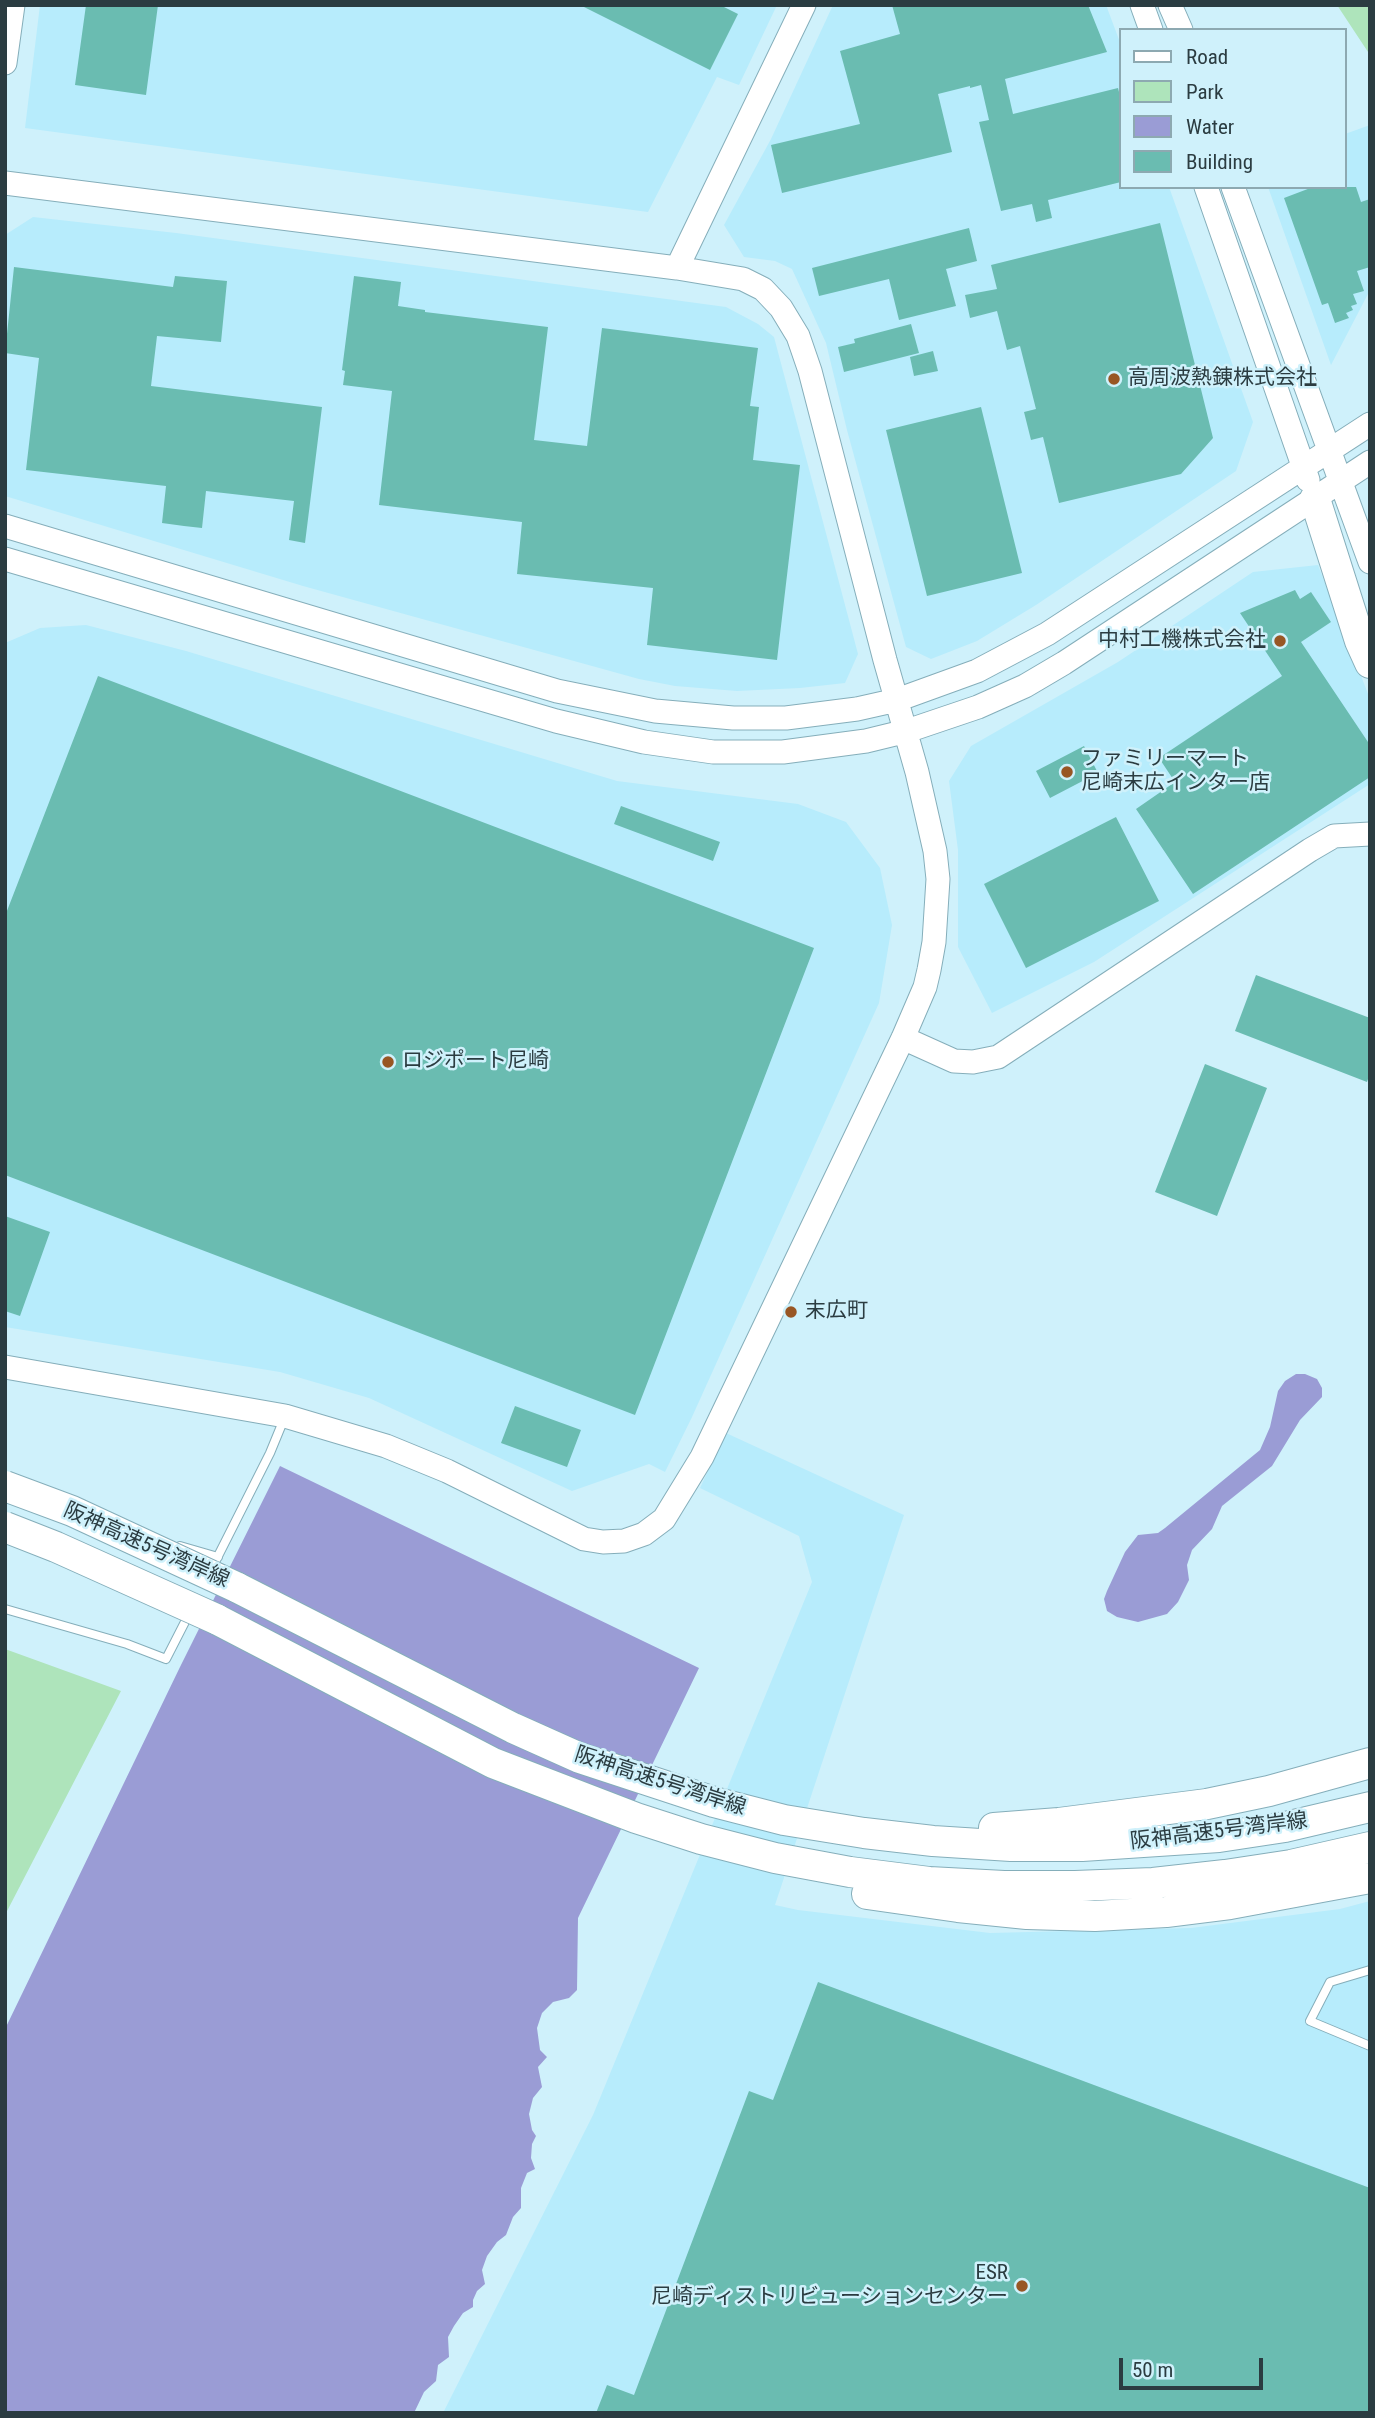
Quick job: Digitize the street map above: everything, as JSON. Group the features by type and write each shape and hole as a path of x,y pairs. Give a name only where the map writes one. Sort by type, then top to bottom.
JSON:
{"highway":[{"path":"1315,499 1356,628 1370,663"},
{"name":"阪神高速5号湾岸線","path":"5,1486 72,1511 236,1587 513,1728 580,1758 702,1798 784,1820 933,1841 1011,1846 1082,1846 1219,1837 1285,1827 1370,1807"},
{"name":"阪神高速5号湾岸線","path":"5,1527 216,1619 493,1763 624,1814 701,1839 775,1858 850,1872 929,1882 1004,1886 1153,1883 1291,1865 1370,1847"},
{"path":"493,1763 561,1805 690,1853 789,1878 896,1899 1040,1915 1095,1916 1166,1912 1299,1893 1370,1878"},
{"path":"784,1820 928,1830 1059,1823 1206,1804 1269,1791 1370,1763"}],"street":[{"path":"5,64 13,5"},
{"path":"677,268 804,5"},
{"path":"1142,5 1150,28"},
{"path":"1170,5 1180,28"},
{"path":"5,183 677,268 743,279 763,289 781,308 798,336 810,371 881,647 907,731 935,851 937,879 934,942 929,970 925,987 903,1038 702,1457 664,1519 644,1534 624,1541 584,1539 447,1471 386,1446 285,1416 5,1367"},
{"path":"1207,189 1315,499"},
{"path":"1235,189 1370,562"},
{"path":"5,526 557,691 655,711 733,719 786,718 857,709 897,700 977,671 1047,634 1370,424"},
{"path":"5,559 556,721 644,742 713,752 783,752 866,741 907,731 978,707 1035,680 1370,462"},
{"path":"903,1038 954,1060 974,1062 998,1057 1310,850 1334,836 1370,834"}],"lane":[{"path":"206,1580 270,1453 285,1416"},
{"path":"5,1496 159,1540"},
{"path":"168,1543 218,1557"},
{"path":"5,1609 127,1644 166,1659 195,1602"},
{"path":"1370,1970 1329,1982 1310,2021 1370,2046"}],"shaded area":[{"path":"40,5 777,5 739,85 717,77 648,212 25,128"},
{"path":"833,5 1106,5 1120,42 1120,189 1170,189 1253,422 1236,471 1036,605 977,641 931,659 906,647 826,343 792,269 775,261 744,257 724,225 771,139"},
{"path":"1370,125 1370,290 1331,365 1269,189 1347,189 1347,133"},
{"path":"33,217 176,233 726,307 758,324 774,337 858,654 845,683 737,691 675,686 639,679 303,586 5,496 5,235"},
{"path":"1318,565 1370,699 1370,784 1094,962 992,1013 958,947 958,850 949,781 971,746 1118,662 1253,572"},
{"name":"ロジポート尼崎","path":"86,625 186,651 617,781 798,804 846,822 880,868 892,925 879,1003 665,1472 649,1464 572,1491 369,1398 280,1372 5,1327 5,643 40,628"},
{"name":"ESR 尼崎ディストリビューションセンター","path":"726,1433 904,1515 775,1905 990,1933 1191,1928 1340,1909 1370,1901 1370,2413 443,2413 593,2115 812,1582 799,1536 700,1488"}],"green space":[{"path":"1337,5 1370,5 1370,55"},
{"path":"5,1649 121,1691 5,1915"}],"water":[{"path":"1296,1374 1317,1379 1322,1388 1322,1397 1300,1420 1272,1466 1222,1506 1212,1529 1192,1550 1187,1565 1189,1580 1178,1602 1167,1614 1138,1622 1117,1617 1107,1611 1104,1599 1107,1591 1125,1552 1138,1535 1158,1533 1260,1450 1270,1427 1278,1391 1285,1381"},
{"path":"280,1466 699,1668 578,1918 577,1990 569,1998 553,2002 542,2013 537,2028 540,2050 547,2057 538,2067 542,2087 533,2098 529,2114 536,2136 532,2144 531,2158 535,2169 527,2173 521,2188 521,2208 513,2217 506,2235 487,2256 482,2270 485,2284 477,2291 473,2307 463,2313 454,2326 448,2337 449,2357 438,2365 436,2381 424,2392 414,2413 5,2413 5,2029"}],"building":[{"path":"86,5 158,5 146,95 75,85"},
{"path":"580,5 720,5 738,14 710,70"},
{"path":"892,5 1088,5 1107,52 1005,79 1013,114 1118,88 1120,182 1048,200 1052,218 1036,222 1032,204 1001,211 979,122 989,120 981,85 938,94 952,152 782,193 771,145 860,124 840,51 900,34"},
{"path":"1356,187 1361,202 1370,199 1370,267 1357,271 1364,291 1353,294 1357,304 1351,306 1353,310 1346,313 1349,318 1335,323 1328,303 1322,305 1284,198 1308,189"},
{"name":"高周波熱錬株式会社","path":"1160,223 1213,438 1181,474 1059,503 1043,437 1031,440 1024,412 1036,409 1020,346 1007,350 997,311 970,318 965,295 997,289 991,265"},
{"path":"969,228 977,261 946,269 956,306 899,320 889,279 819,296 812,268"},
{"path":"14,267 173,287 175,276 227,281 221,342 157,336 151,386 322,407 305,543 289,540 294,501 206,491 202,528 184,526 162,523 166,486 26,470 39,358 5,353"},
{"path":"354,276 401,282 398,306 425,312 548,327 534,440 587,446 602,328 758,348 750,406 759,407 753,460 800,465 777,660 647,645 653,588 517,574 522,522 379,505 392,391 343,385 345,371 342,370"},
{"path":"911,324 919,353 844,372 838,347 855,343 854,339"},
{"path":"933,351 938,371 914,376 910,357"},
{"path":"981,407 1022,573 927,596 886,430"},
{"path":"1295,590 1300,599 1311,592 1331,622 1301,642 1370,745 1370,777 1193,894 1136,809 1175,782 1159,758 1282,676 1240,613"},
{"name":"ロジポート尼崎","path":"98,676 814,948 635,1415 5,1175 5,916"},
{"name":"ファミリーマート 尼崎末広インター店","path":"1084,746 1098,773 1050,798 1036,771"},
{"path":"621,806 720,842 713,861 614,824"},
{"path":"1116,817 1159,901 1026,968 984,884"},
{"path":"1256,975 1370,1018 1370,1073 1367,1082 1235,1031"},
{"path":"1205,1064 1267,1088 1217,1216 1155,1192"},
{"path":"5,1216 50,1232 20,1316 5,1311"},
{"path":"515,1406 581,1430 567,1467 501,1443"},
{"name":"ESR 尼崎ディストリビューションセンター","path":"818,1982 1370,2188 1370,2413 596,2413 607,2385 634,2395 749,2091 773,2100"}],"place":[{"name":"高周波熱錬株式会社","path":"1114,379"},
{"name":"中村工機株式会社","path":"1280,641"},
{"name":"ファミリーマート 尼崎末広インター店","path":"1067,772"},
{"name":"ロジポート尼崎","path":"388,1062"},
{"name":"末広町","path":"791,1312"},
{"name":"ESR 尼崎ディストリビューションセンター","path":"1022,2286"}]}
